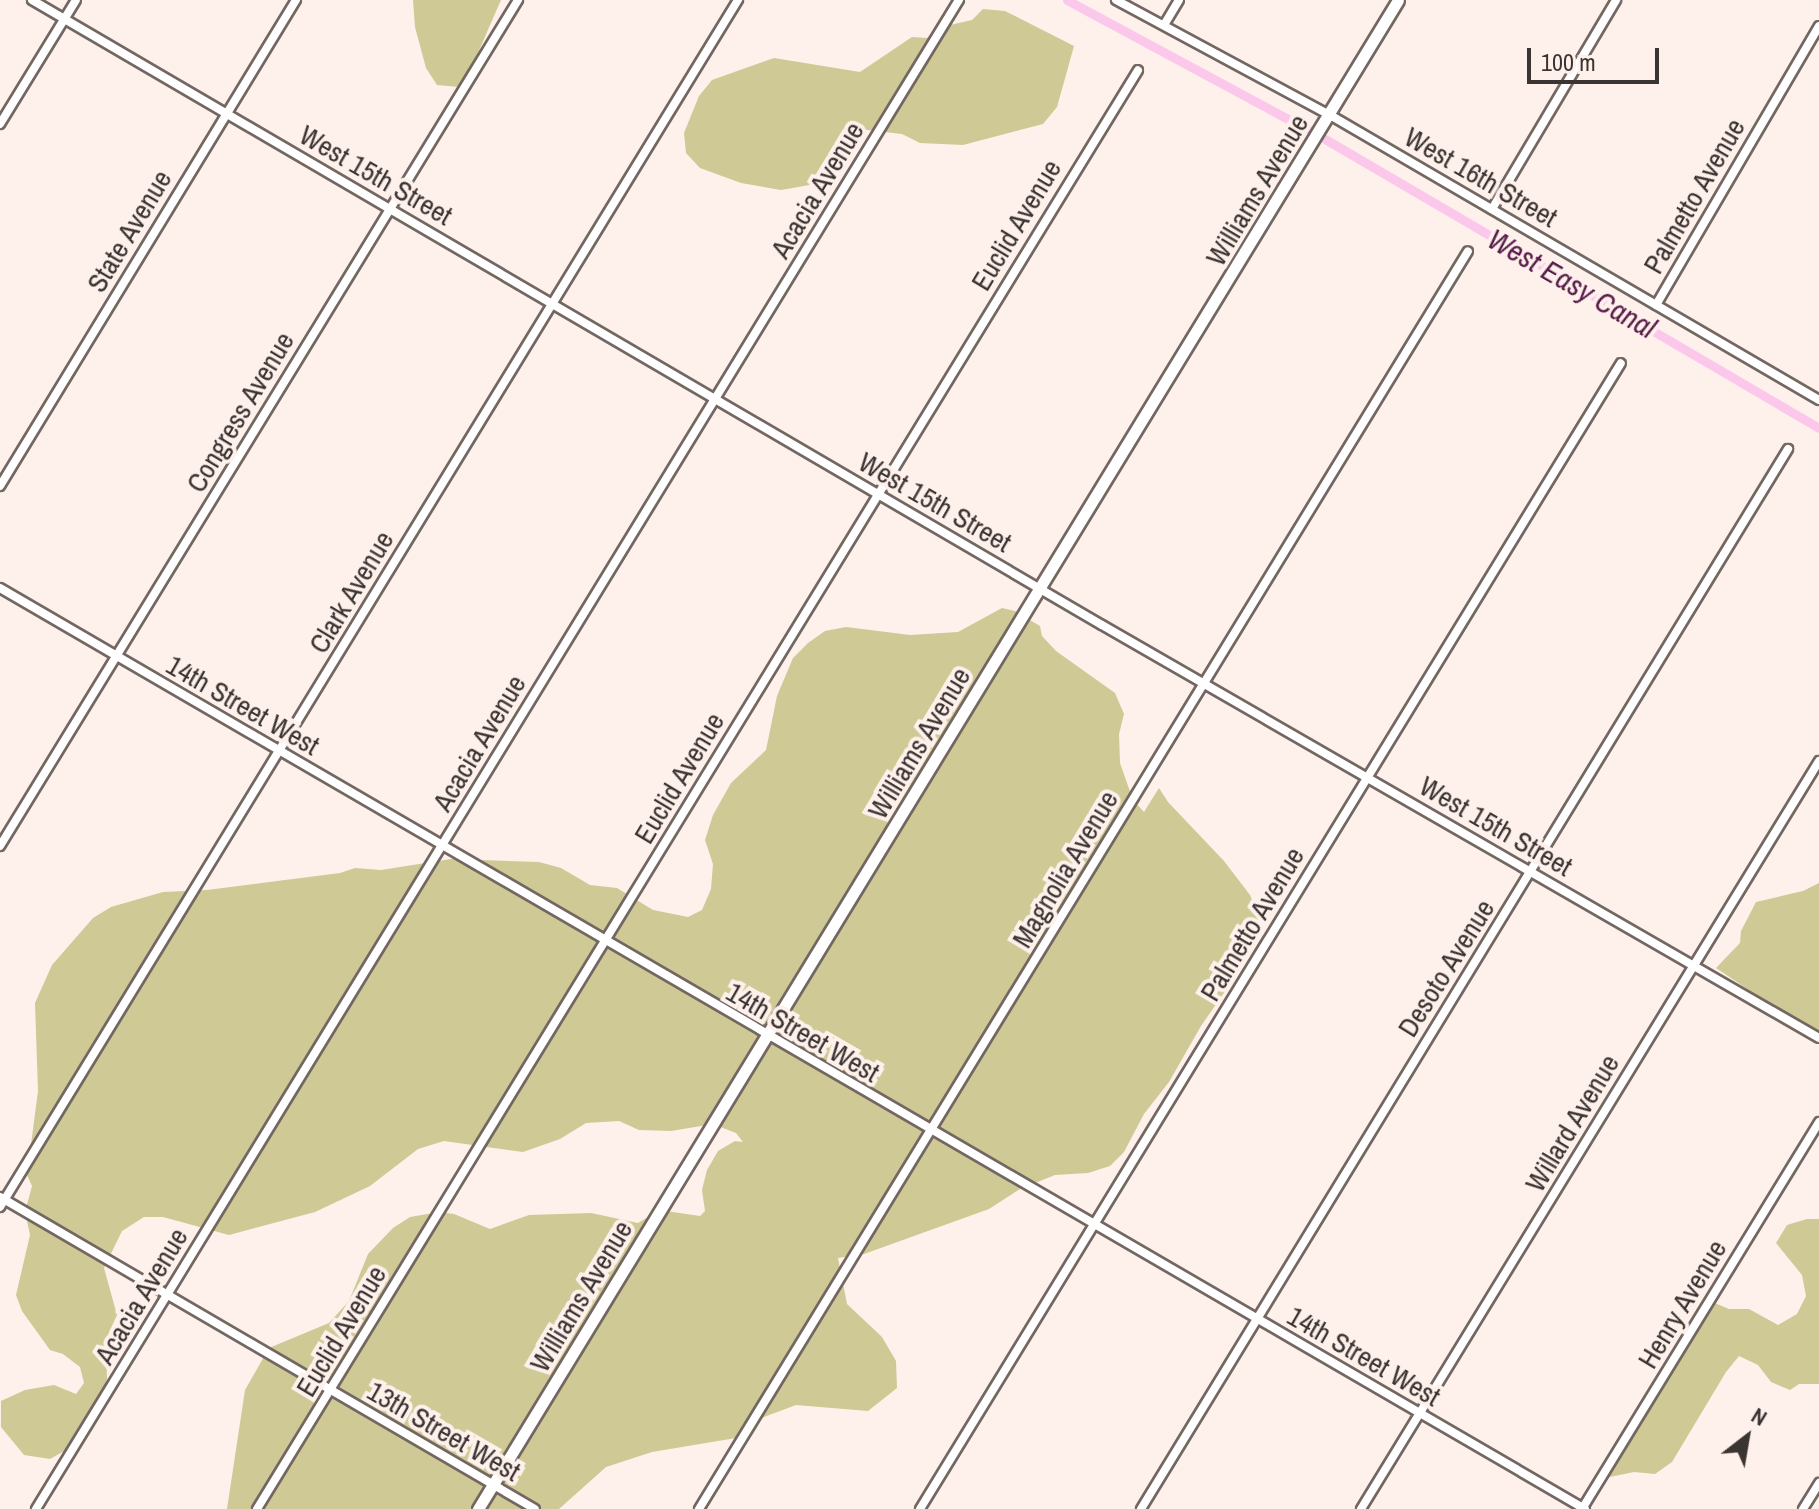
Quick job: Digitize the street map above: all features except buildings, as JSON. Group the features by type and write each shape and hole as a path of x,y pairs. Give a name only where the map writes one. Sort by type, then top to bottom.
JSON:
{"street":[{"name":"West 15th Street","path":"32,0 1041,589 1819,1038"},
{"path":"0,124 76,0"},
{"name":"State Avenue","path":"0,486 296,0"},
{"name":"Congress Avenue","path":"0,846 518,0"},
{"name":"Clark Avenue","path":"2,1201 738,0"},
{"name":"Acacia Avenue","path":"36,1509 959,0"},
{"name":"West 16th Street","path":"1116,0 1330,115 1819,399"},
{"path":"1164,25 1179,0"},
{"name":"Williams Avenue","path":"478,1509 1398,0"},
{"path":"1492,209 1616,0"},
{"name":"Palmetto Avenue","path":"1656,305 1819,26"},
{"name":"Euclid Avenue","path":"257,1509 1138,70"},
{"name":"Magnolia Avenue","path":"699,1509 1468,251"},
{"name":"Palmetto Avenue","path":"920,1509 1621,363"},
{"name":"Desoto Avenue","path":"1141,1509 1788,449"},
{"name":"14th Street West","path":"0,588 1584,1509"},
{"name":"Willard Avenue","path":"1361,1509 1819,761"},
{"name":"Henry Avenue","path":"1584,1509 1819,1122"},
{"name":"13th Street West","path":"2,1201 535,1509"},
{"path":"1803,1509 1819,1483"}],"shaded area":[{"path":"413,0 501,0 470,71 459,87 437,85 426,68 415,27"},
{"path":"983,9 1005,11 1074,46 1057,107 1043,124 963,145 920,143 902,134 850,128 821,183 781,190 741,183 700,168 686,153 684,133 699,96 712,80 774,58 860,72 912,37 927,38 941,27 972,20"},
{"path":"1002,608 1019,612 707,1125 671,1131 639,1130 619,1121 586,1123 560,1139 523,1152 444,1141 418,1149 370,1186 315,1212 229,1235 163,1217 144,1217 122,1231 104,1268 117,1315 106,1339 107,1380 96,1414 73,1446 50,1459 24,1455 1,1427 1,1401 25,1390 54,1385 76,1394 84,1383 80,1367 63,1354 50,1350 22,1311 16,1295 30,1235 25,1212 32,1186 27,1175 38,1091 35,1003 52,965 93,918 111,907 163,892 207,890 340,873 355,868 381,870 451,859 539,862 561,868 590,885 617,888 653,910 688,917 702,910 711,889 713,864 705,840 713,815 731,783 766,750 777,696 793,658 808,643 825,631 846,627 910,635 958,632"},
{"path":"1028,619 1040,626 1042,636 1056,651 1115,693 1124,714 1119,734 1120,763 1133,800 1144,812 1159,788 1250,895 1259,915 1256,937 1237,974 1201,1026 1169,1082 1144,1114 1124,1152 1110,1166 1088,1173 1055,1175 1020,1189 989,1209 864,1254 838,1258 847,1304 882,1337 896,1361 897,1388 868,1411 796,1405 764,1417 736,1438 652,1452 606,1467 559,1509 484,1509 666,1211 700,1216 705,1211 702,1190 707,1170 718,1151 735,1141 743,1142 736,1133 718,1126"},
{"path":"1819,883 1819,1037 1716,968 1740,943 1741,931 1756,902 1803,891"},
{"path":"439,1212 454,1214 490,1229 529,1215 591,1213 638,1223 653,1214 473,1509 227,1509 245,1390 269,1348 329,1323 349,1301 368,1254 393,1228 410,1217"},
{"path":"1819,1219 1819,1384 1799,1384 1790,1390 1771,1382 1758,1365 1739,1356 1726,1372 1672,1462 1655,1474 1634,1472 1600,1479 1710,1301 1729,1309 1749,1309 1778,1325 1797,1314 1806,1296 1802,1275 1776,1243 1787,1225"}],"waterway":[{"name":"West Easy Canal","path":"1067,0 1314,133"},
{"name":"West Easy Canal","path":"1325,139 1819,428"}]}
